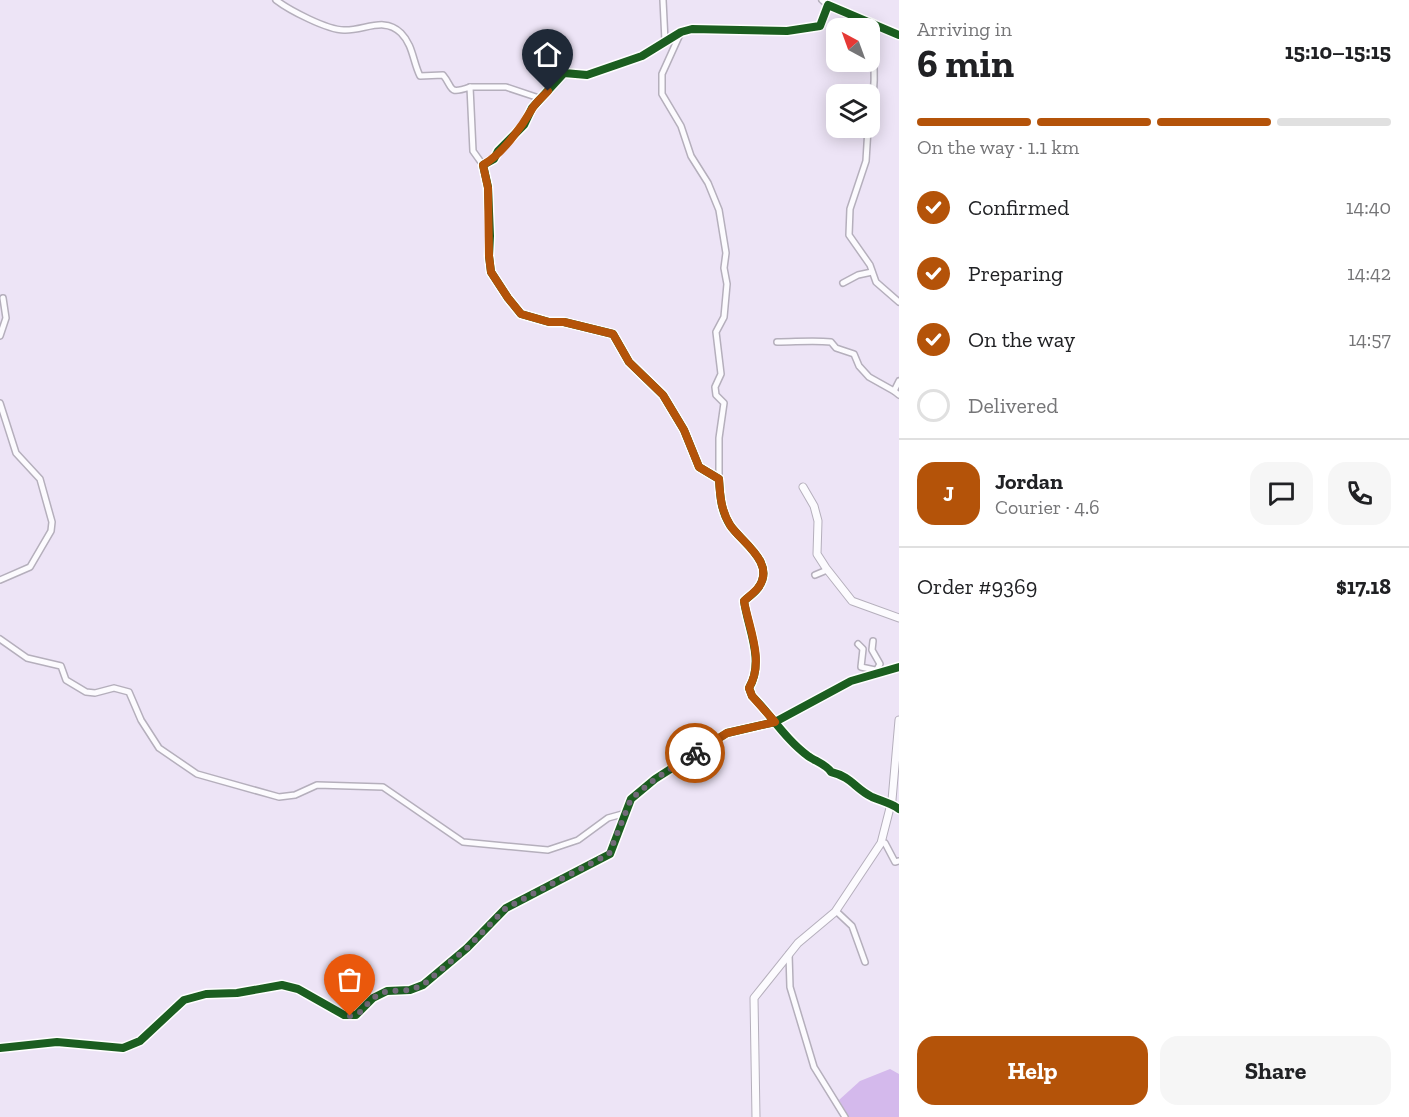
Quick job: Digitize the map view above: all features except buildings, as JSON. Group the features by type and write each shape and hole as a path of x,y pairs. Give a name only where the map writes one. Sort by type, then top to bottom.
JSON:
{"street":[{"path":"276,0 285,7 336,29 343,30 376,24 390,26 405,39 420,76 443,75 450,90 470,87 506,87 542,99"},
{"path":"663,0 665,41"},
{"path":"483,165 494,159 498,151 524,125 532,108 564,73 587,75 642,56 681,32 692,29 757,32 800,30 820,26 825,2 854,18"},
{"path":"880,29 899,35"},
{"path":"681,32 662,74 662,94 687,139 691,156 708,183 719,210 726,253 724,316 716,332 721,374 715,387 716,395 724,404 718,438 720,498 729,523 759,556 762,574 759,588 744,601 756,643 753,681 749,688 752,696 807,755 828,767 831,772 847,776 856,786 874,798 899,809"},
{"path":"470,87 473,151 483,165 488,188 491,272 521,314 549,322 564,322 613,334 629,362 663,395 684,430 699,467 719,479"},
{"path":"867,138 866,161 850,209 848,229 853,245 873,272 876,282 899,302"},
{"path":"843,283 858,275 873,272"},
{"path":"0,336 6,318 3,298"},
{"path":"777,342 804,340 813,343 831,342 836,348 854,354 859,366 869,377 896,393 899,381"},
{"path":"0,403 16,453 40,479 44,488 52,522 51,531 30,567 0,580"},
{"path":"803,487 814,506 818,521 817,554 827,570 852,601 899,618"},
{"path":"815,575 827,570"},
{"path":"0,639 27,658 62,666 66,680 86,692 95,693 114,688 129,693 141,720 163,752 197,774 241,788 290,796 324,784 383,787 463,842 541,850 559,848 578,840 608,818 626,813"},
{"path":"873,641 872,650 880,663 875,672"},
{"path":"858,644 863,649 861,667 875,672"},
{"path":"0,1048 57,1042 123,1048 140,1041 184,1000 206,994 237,993 282,985 298,989 344,1015 356,1015 373,998 387,991 410,990 423,985 467,948 506,908 609,854 631,799 655,779 727,733 775,722 851,681 875,672 899,667"},
{"path":"756,1117 754,998 798,943 837,910 881,843 891,804 899,720"},
{"path":"881,843 885,843 895,862 899,861"},
{"path":"837,910 852,926 865,962"},
{"path":"789,954 790,987 814,1067 845,1117"}],"shaded area":[{"path":"890,1069 899,1074 899,1117 849,1117 839,1100 860,1081"}],"cycle path":[{"path":"899,35 828,5 820,26 787,31 692,29 681,32 642,56 587,75 564,73 532,108 524,125 498,151 494,159 483,165 488,187 491,272 508,298 521,314 549,322 564,322 613,334 629,362 663,395 684,430 699,467 719,479 721,503 727,520 755,554 763,570 763,579 758,588 744,601 756,656 754,678 749,688 752,696 793,743 808,756 831,772 848,780 866,794 899,809"},
{"path":"0,1048 57,1042 123,1048 140,1041 184,1000 206,994 237,993 282,985 298,989 344,1015 356,1015 373,998 387,991 410,990 423,985 467,948 506,908 610,854 631,799 655,779 727,733 775,722 851,681 899,667"}],"way so far":[{"path":"350,1016 360,1012 379,994 394,990 416,989 423,985 467,948 506,908 609,854 631,799 655,779 695,753"}],"route":[{"path":"548,91 532,108 524,125 498,151 494,159 483,165 488,188 491,272 521,314 549,322 564,322 604,330 613,334 629,362 642,372 663,395 684,430 699,467 719,479 720,498 729,523 759,556 762,574 759,588 744,601 756,643 753,681 749,688 752,696 775,722 727,733 695,753"}]}
